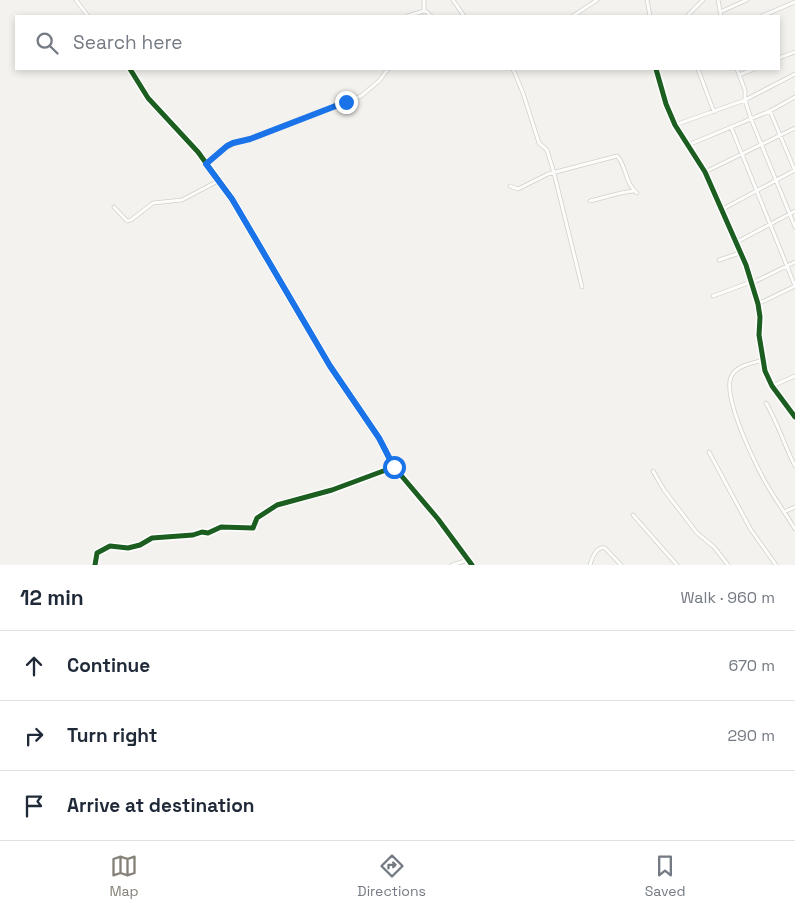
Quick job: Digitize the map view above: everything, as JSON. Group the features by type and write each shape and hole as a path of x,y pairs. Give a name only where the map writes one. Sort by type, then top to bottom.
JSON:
{"street":[{"path":"76,0 87,15"},
{"path":"424,0 424,11"},
{"path":"453,0 463,15"},
{"path":"574,15 597,0"},
{"path":"647,0 650,15"},
{"path":"688,15 703,0"},
{"path":"718,0 721,14 747,0"},
{"path":"764,15 794,2 795,7"},
{"path":"411,15 424,11 430,15"},
{"path":"780,58 795,52"},
{"path":"131,70 148,98 198,152 232,199 330,366 379,438 394,467 438,519 472,565"},
{"path":"206,164 233,143 250,139 361,96 379,81 387,70"},
{"path":"513,70 539,143 547,150 582,287"},
{"path":"656,70 666,104 675,125 705,172 751,282 760,317 759,336 764,371 772,386 795,417"},
{"path":"698,70 714,112"},
{"path":"737,70 745,90 745,100 751,119 795,227"},
{"path":"739,75 752,70"},
{"path":"675,125 745,100 795,74"},
{"path":"688,146 751,119 795,97"},
{"path":"721,210 795,170 770,110"},
{"path":"731,127 795,286 758,304"},
{"path":"705,172 795,128"},
{"path":"510,186 518,189 554,173 617,156 620,158 624,174 635,192 626,192 590,201"},
{"path":"114,206 127,221 153,203 182,200 218,181"},
{"path":"735,243 795,211"},
{"path":"720,260 740,253"},
{"path":"713,296 751,282 795,262"},
{"path":"763,360 736,370 731,375 729,382 731,397 739,428 768,488 795,529"},
{"path":"772,386 795,376"},
{"path":"766,403 795,466"},
{"path":"709,452 751,530 776,565"},
{"path":"94,565 97,553 110,546 128,548 140,545 152,538 193,535 202,532 208,533 221,527 253,528 257,518 277,504 332,490 394,467"},
{"path":"653,471 664,490 697,533 714,547 728,565"},
{"path":"784,512 795,507"},
{"path":"634,515 677,565"},
{"path":"590,565 598,549 601,547 605,548 621,565"},
{"path":"452,565 469,560"}],"cycle path":[{"path":"131,70 148,98 198,152 232,199 330,366 379,438 394,467 438,519 472,565"},
{"path":"656,70 666,104 675,125 705,172 746,265 758,304 760,317 759,335 765,371 772,386 795,417"},
{"path":"95,565 97,553 110,546 128,548 140,545 152,538 193,535 202,532 208,533 221,527 253,528 257,518 277,505 332,490 394,467"}],"route":[{"path":"346,102 250,139 233,143 206,164 232,199 290,300 330,366 379,438 394,467"}]}
